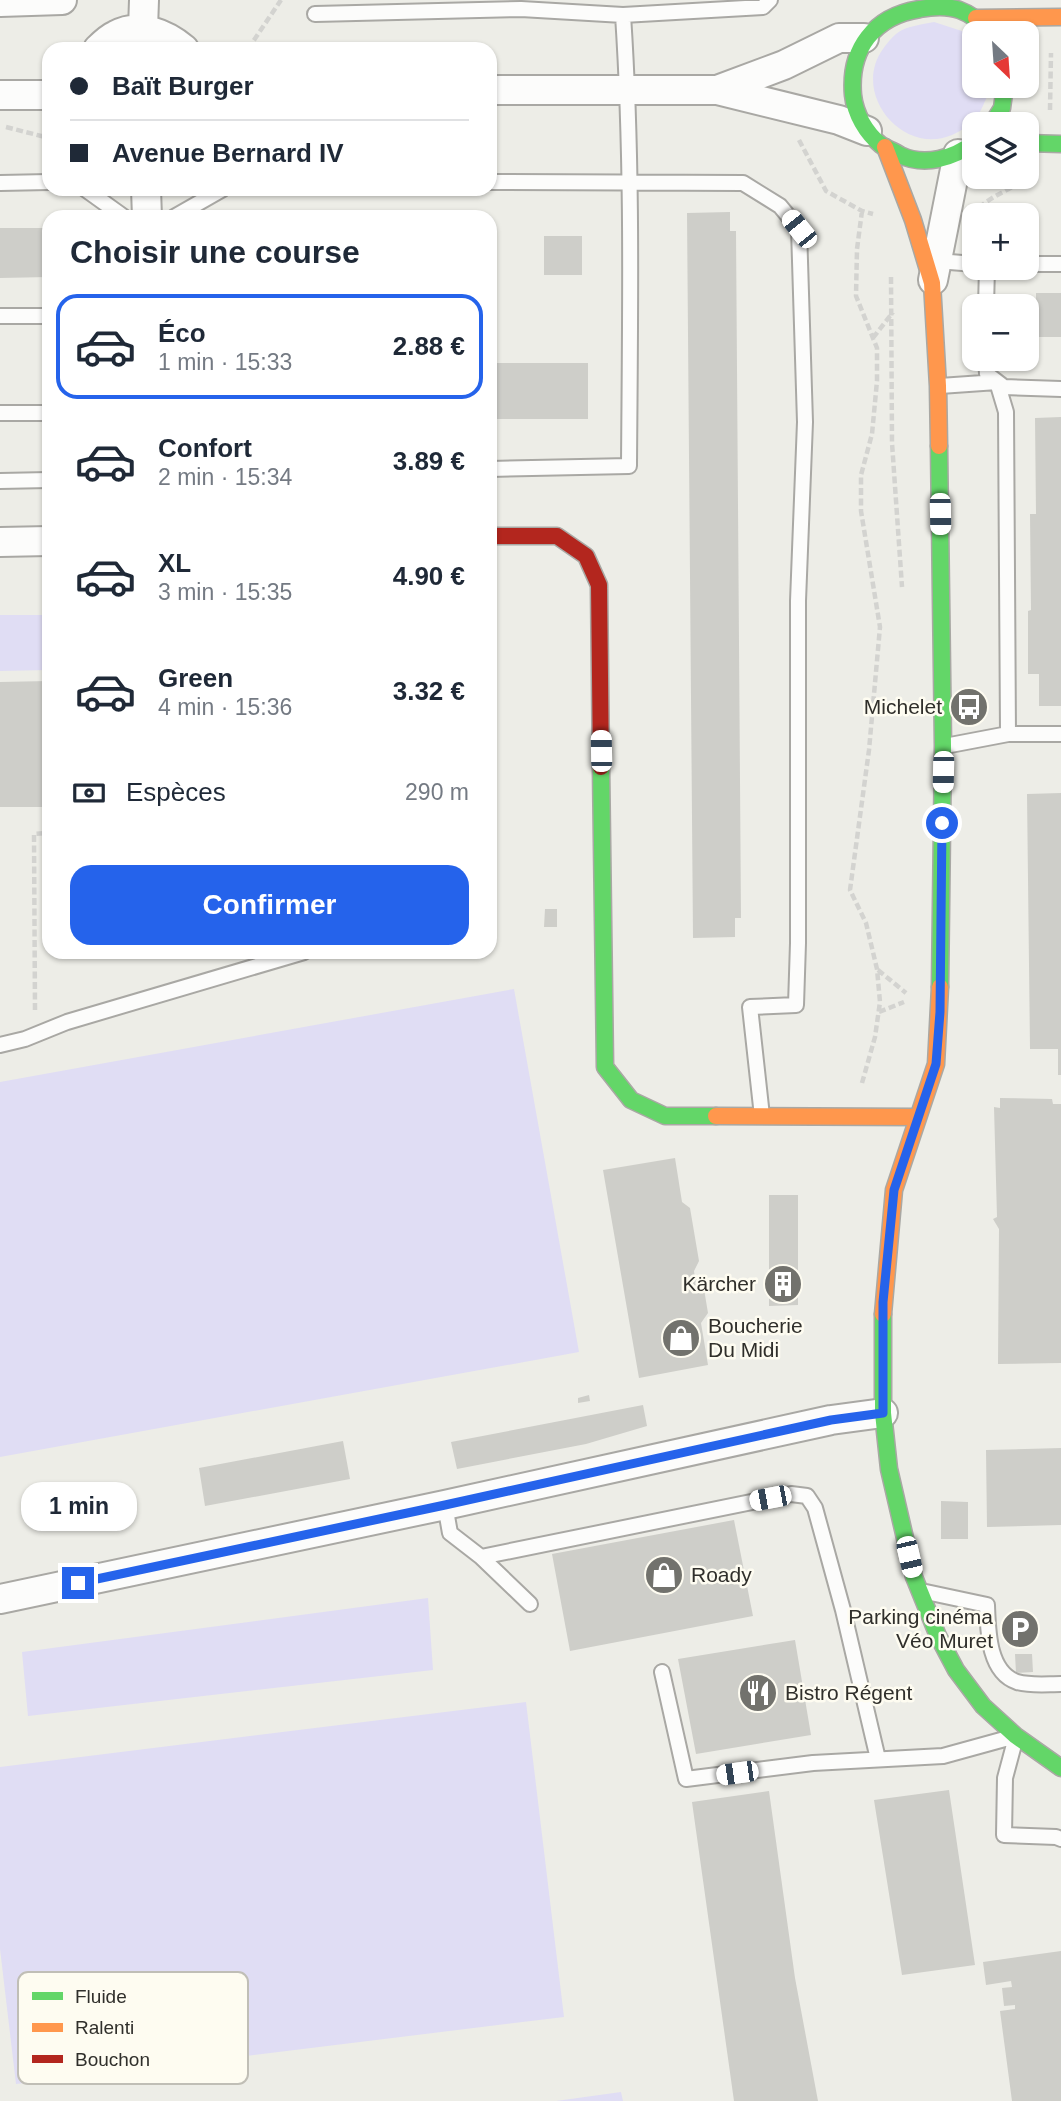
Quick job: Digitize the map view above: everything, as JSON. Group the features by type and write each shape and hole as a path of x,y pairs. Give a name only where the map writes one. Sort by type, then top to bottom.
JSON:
{"street":[{"path":"0,2 62,0"},
{"path":"142,29 144,0"},
{"path":"888,0 853,63 850,84 856,111 876,139 934,272"},
{"path":"718,90 784,65 839,38 873,28 909,6 937,4 966,10 1061,17"},
{"path":"106,42 117,34 142,29 168,36 175,42"},
{"path":"497,90 718,90 839,120 911,160 942,159 962,150"},
{"path":"0,95 42,95"},
{"path":"1039,143 1061,144"},
{"path":"962,164 934,272 943,746 940,1012 936,1064 894,1190 883,1302 883,1413 889,1469 914,1577 938,1636 956,1670 983,1706 1016,1736 1061,1768"},
{"path":"497,536 557,536 586,556 600,585 605,1067 631,1100 665,1116 918,1117"},
{"path":"0,542 42,541"},
{"path":"0,1600 831,1420 883,1413"},
{"path":"1016,1736 1061,1744"}],"lane":[{"path":"315,14 398,6 477,5 623,15 764,7 770,0"},
{"path":"497,469 629,466 630,182 623,15"},
{"path":"0,183 42,182"},
{"path":"497,182 743,183 780,206 799,229 805,422 798,601 797,993 796,1005 750,1007 762,1116"},
{"path":"95,196 114,210"},
{"path":"186,210 211,196"},
{"path":"1039,264 1061,264"},
{"path":"934,272 962,267"},
{"path":"0,316 42,316"},
{"path":"987,371 1004,387 1061,388"},
{"path":"938,386 997,382"},
{"path":"997,382 1006,412 1008,734"},
{"path":"0,413 42,413"},
{"path":"0,481 42,481"},
{"path":"943,746 1008,734 1061,734"},
{"path":"0,1045 36,1035 67,1022 280,959"},
{"path":"481,1557 791,1494 807,1496 815,1508 844,1610 878,1759"},
{"path":"445,1505 450,1533 481,1557 530,1604"},
{"path":"920,1591 987,1605 989,1641 999,1668 1014,1681 1033,1685 1061,1684"},
{"path":"662,1672 686,1779 813,1763 943,1756 1016,1736 1005,1778 1004,1835 1061,1839"}],"path":[{"path":"253,42 281,0"},
{"path":"1050,115 1051,45"},
{"path":"0,127 42,136"},
{"path":"794,130 826,191 862,211 875,215"},
{"path":"985,203 991,197 1011,189"},
{"path":"854,1115 876,1037 879,1012 877,969 866,923 850,890 869,750 880,627 861,511 861,475 872,434 877,381 877,348 856,296 857,249 862,211"},
{"path":"891,272 892,443 903,599"},
{"path":"36,1035 34,834 42,833"},
{"path":"902,1015 906,978"},
{"path":"879,1012 913,999"}],"shaded area":[{"path":"934,22 962,31 962,98 986,98 980,112 962,112 962,130 952,135 933,139 916,137 900,129 887,116 878,101 873,84 875,66 883,49 899,32"},
{"path":"0,615 42,615 42,670 0,671"},
{"path":"514,989 579,1352 0,1457 0,1082"},
{"path":"428,1598 433,1670 28,1716 22,1652"},
{"path":"526,1702 564,2017 248,2056 248,1972 18,1972 16,2084 0,1949 0,1767"},
{"path":"621,2092 623,2101 556,2101"}],"building":[{"path":"730,212 730,231 736,231 741,918 735,918 735,937 693,938 687,213"},
{"path":"0,228 42,228 42,277 0,278"},
{"path":"544,236 582,236 582,275 544,275"},
{"path":"1061,293 1061,337 1039,337 1039,294 1036,294"},
{"path":"497,363 588,363 588,419 497,419"},
{"path":"1061,417 1061,706 1039,706 1039,674 1028,674 1028,611 1031,610 1030,514 1036,514 1035,418"},
{"path":"42,681 42,807 0,807 0,682"},
{"path":"1061,793 1061,1075 1058,1075 1058,1049 1030,1049 1027,794"},
{"path":"545,909 557,909 557,927 544,927"},
{"path":"1000,1098 1052,1099 1053,1104 1061,1104 1061,1363 998,1364 999,1229 993,1219 997,1217 994,1107 1000,1108"},
{"path":"675,1158 682,1202 690,1208 699,1261 694,1271 695,1278 703,1283 708,1313 701,1323 708,1365 639,1378 603,1170"},
{"path":"769,1195 798,1195 798,1305 769,1306"},
{"path":"589,1395 590,1401 578,1403 578,1398"},
{"path":"643,1405 647,1426 586,1444 457,1469 451,1442"},
{"path":"343,1441 350,1479 205,1506 199,1468"},
{"path":"1061,1448 1061,1525 987,1527 986,1450"},
{"path":"941,1501 968,1502 968,1539 941,1539"},
{"path":"734,1520 753,1616 570,1651 552,1554"},
{"path":"795,1640 811,1735 696,1754 678,1659"},
{"path":"1015,1654 1032,1654 1033,1672 1016,1673"},
{"path":"949,1790 975,1965 902,1975 874,1800"},
{"path":"769,1791 795,1978 818,2101 734,2101 692,1802"},
{"path":"1061,1951 1061,2101 1012,2101 1000,2011 1015,2009 1015,2005 1004,2006 1002,1988 1012,1987 1011,1981 986,1985 983,1962"}],"traffic: fast":[{"path":"962,150 939,159 919,160 910,159 881,145 859,116 854,102 853,78 860,49 868,37 890,19 920,9 942,7 960,10 978,21"},
{"path":"1000,112 1003,98"},
{"path":"1039,143 1061,144"},
{"path":"939,446 943,746 940,987"},
{"path":"601,767 605,1067 631,1100 665,1116 716,1116"},
{"path":"883,1314 883,1413 889,1469 914,1577 938,1636 956,1670 983,1706 1016,1736 1061,1768"}],"traffic: slow":[{"path":"976,18 1061,17"},
{"path":"885,147 913,220 932,283 939,446"},
{"path":"883,1314 894,1190 936,1064 940,987"},
{"path":"716,1116 918,1117"}],"traffic: jam":[{"path":"497,536 557,536 586,556 599,585 601,767"}],"place":[{"name":"Michelet","path":"969,707"},
{"name":"Kärcher","path":"783,1284"},
{"name":"Boucherie Du Midi","path":"681,1338"},
{"name":"Roady","path":"664,1575"},
{"name":"Parking cinéma Véo Muret","path":"1020,1629"},
{"name":"Bistro Régent","path":"758,1693"}],"route":[{"path":"78,1583 831,1420 883,1413 883,1302 894,1190 936,1064 940,1012 942,823"}]}
